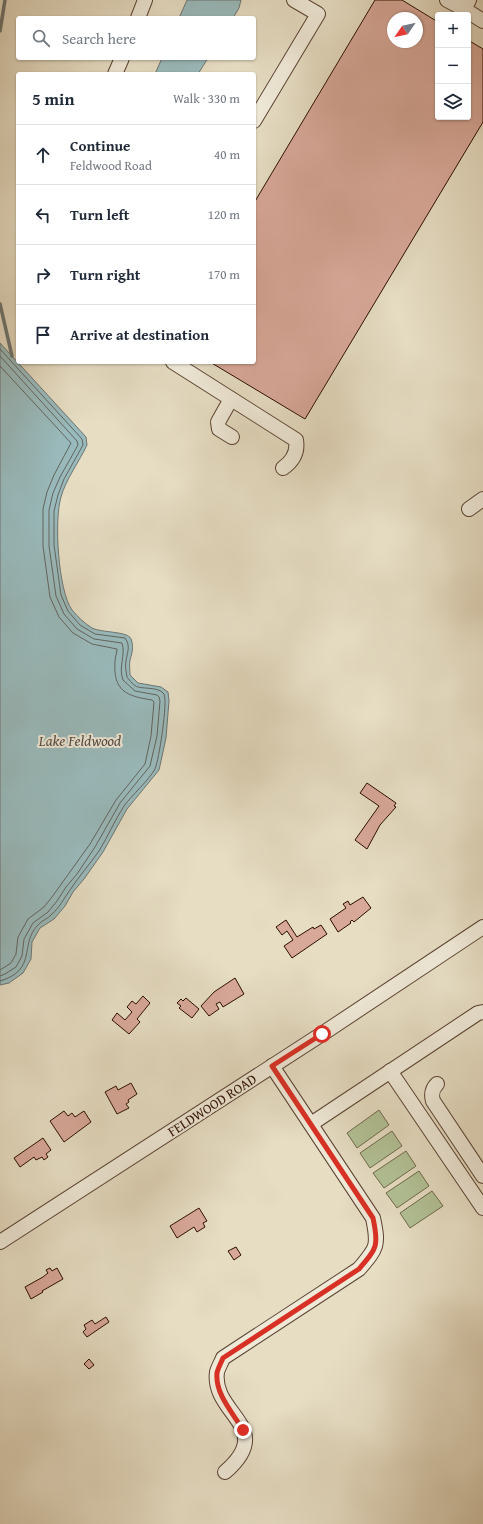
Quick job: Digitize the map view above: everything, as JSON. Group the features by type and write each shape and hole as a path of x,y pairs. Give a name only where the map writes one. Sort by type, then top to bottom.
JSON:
{"street":[{"path":"139,16 145,0"},
{"path":"256,118 318,14 294,0"},
{"path":"447,0 467,5 483,21"},
{"path":"116,72 121,60"},
{"path":"176,364 296,440 298,449 289,464 283,468"},
{"path":"231,399 218,422 219,429 232,437"},
{"path":"469,509 483,499"},
{"name":"FELDWOOD ROAD","path":"0,1242 483,927"},
{"path":"311,1124 478,1012 483,1012"},
{"path":"225,1472 237,1462 245,1447 243,1430 220,1394 217,1384 217,1371 223,1358 359,1269 373,1252 377,1236 373,1218 272,1066"},
{"path":"390,1071 483,1208"},
{"path":"437,1084 433,1088 431,1095 433,1101 483,1176"}],"green space":[{"path":"379,1110 389,1125 357,1148 347,1133"},
{"path":"392,1131 402,1146 370,1168 360,1153"},
{"path":"406,1151 416,1166 384,1188 373,1173"},
{"path":"419,1171 429,1186 397,1208 386,1193"},
{"path":"432,1191 443,1206 410,1228 400,1213"}],"water":[{"path":"187,0 241,0 239,8 234,16 180,16"},
{"path":"161,60 207,60 199,72 156,72"},
{"name":"Lake Feldwood","path":"0,343 16,360 16,364 19,364 86,437 87,445 66,484 59,508 59,555 63,587 67,600 74,613 92,628 129,636 133,647 130,662 130,675 138,683 161,687 168,692 169,701 166,738 159,770 127,809 103,852 73,892 65,906 54,919 40,928 32,942 31,959 23,973 9,983 0,985"}],"building":[{"path":"375,0 402,0 422,12 387,12 387,48 423,48 423,13 435,20 435,120 471,120 471,42 483,49 483,122 305,419 213,364 256,364 256,200"},
{"path":"367,783 396,803 394,806 396,807 380,825 367,849 355,840 379,806 360,793"},
{"path":"363,897 371,908 354,922 352,920 350,922 351,923 338,932 330,919 346,908 343,904 348,901 350,905"},
{"path":"286,920 297,937 313,927 314,929 321,925 327,934 292,958 284,946 293,940 287,931 282,935 276,927"},
{"path":"235,978 244,994 223,1007 220,1002 216,1004 219,1009 209,1016 201,1006 214,992"},
{"path":"143,996 150,1003 137,1019 140,1022 129,1034 112,1020 117,1013 125,1020 132,1012 127,1007 132,1001 136,1004"},
{"path":"186,998 199,1009 192,1018 179,1008 181,1006 177,1003 181,999 183,1001"},
{"path":"131,1083 137,1094 128,1100 129,1102 126,1104 129,1108 117,1114 105,1092 116,1086 118,1090"},
{"path":"64,1111 68,1116 72,1113 75,1117 84,1111 91,1122 64,1142 50,1121"},
{"path":"43,1138 51,1150 46,1154 48,1157 44,1160 42,1157 36,1160 34,1157 20,1167 14,1158"},
{"path":"199,1208 207,1221 203,1223 205,1227 197,1232 194,1227 177,1238 170,1226"},
{"path":"236,1247 241,1255 234,1260 228,1251"},
{"path":"50,1268 52,1271 57,1268 63,1279 31,1299 25,1287 43,1277 48,1273 46,1270"},
{"path":"106,1317 109,1322 87,1337 83,1332 86,1329 84,1325 92,1320 95,1324"},
{"path":"89,1359 94,1365 89,1369 84,1364"}],"waterway":[{"path":"0,31 5,0"},
{"path":"0,304 12,356"}],"route":[{"path":"243,1430 220,1394 217,1384 217,1371 223,1358 359,1269 373,1252 377,1236 373,1218 272,1066 322,1034"}]}
